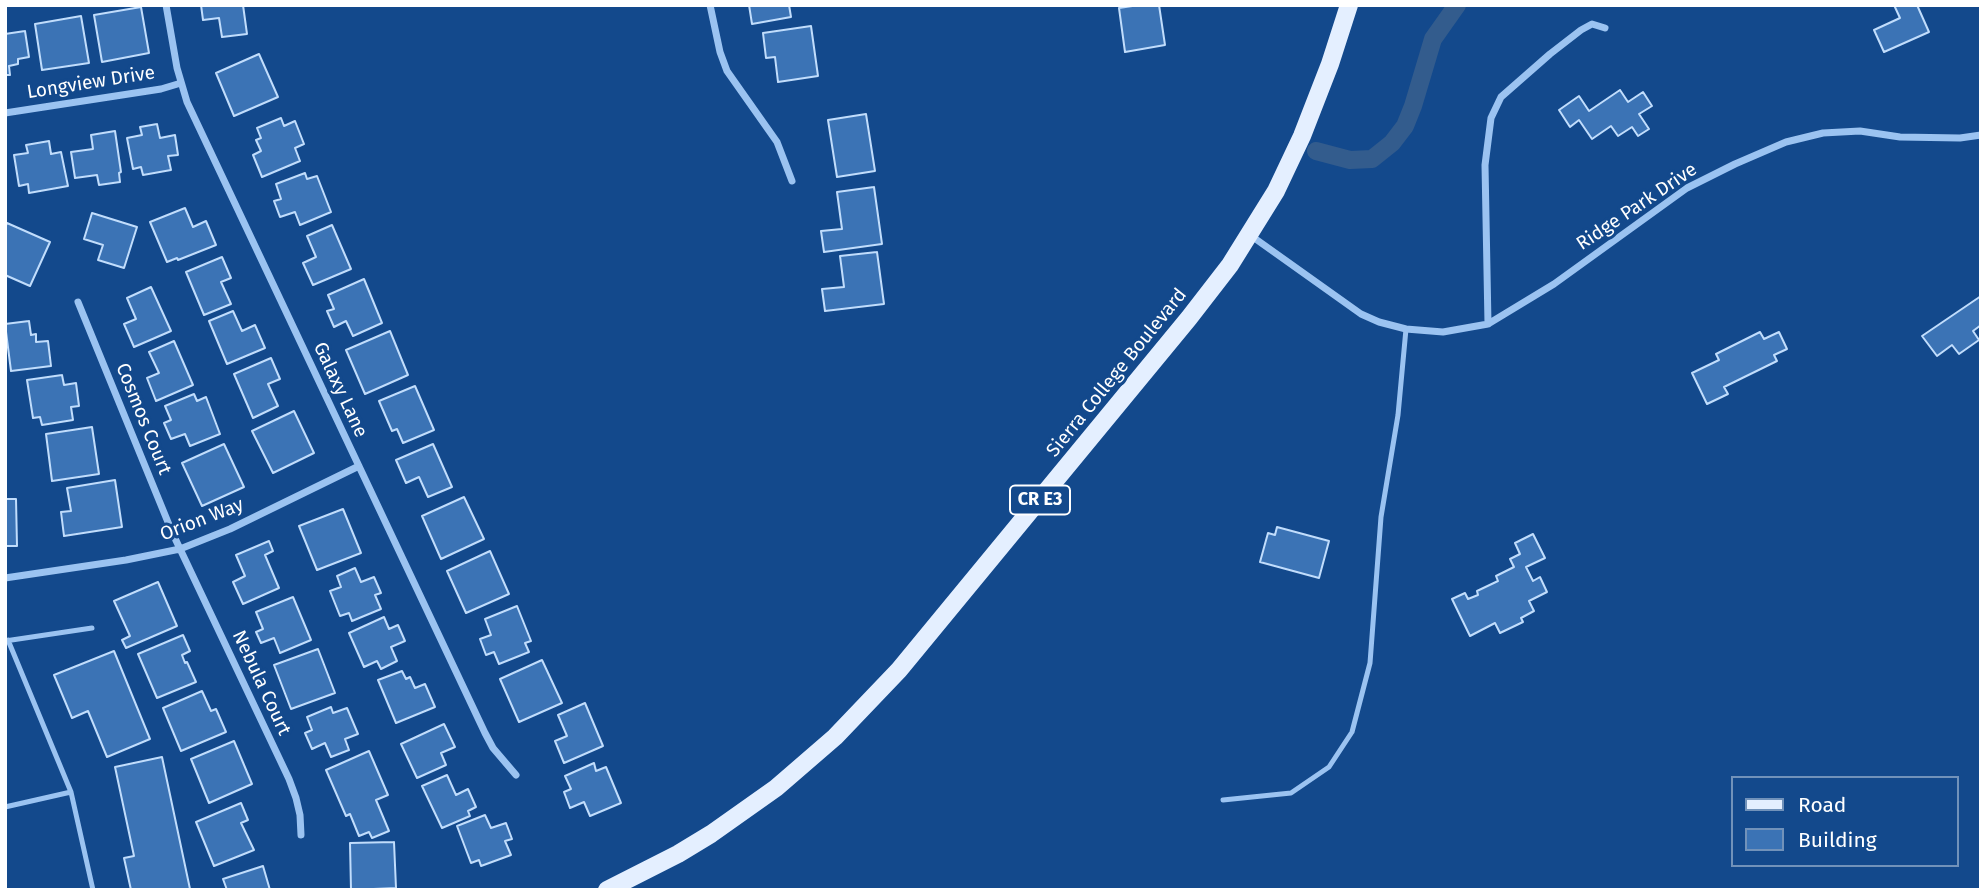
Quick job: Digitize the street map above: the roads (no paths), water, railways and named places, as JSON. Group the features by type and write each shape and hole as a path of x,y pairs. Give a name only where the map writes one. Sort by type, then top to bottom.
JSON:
{"main road":[{"name":"Sierra College Boulevard","path":"607,890 678,854 743,813 803,766 867,705 930,633 1189,318 1250,235 1276,191 1302,136 1349,5"}],"street":[{"name":"Galaxy Lane","path":"166,5 187,102 485,733 493,748 516,775"},
{"path":"710,5 727,71 777,142 792,181"},
{"path":"1488,324 1485,165 1491,118 1501,97 1550,54 1592,24 1605,28"},
{"name":"Longview Drive","path":"5,113 161,89 181,83"},
{"name":"Ridge Park Drive","path":"1250,235 1361,314 1406,329 1443,332 1488,324 1554,284 1687,188 1786,142 1823,133 1860,131 1900,137 1960,138 1981,135"},
{"name":"Cosmos Court","path":"78,302 180,549"},
{"name":"Orion Way","path":"5,578 127,560 180,549 230,529 359,466"},
{"name":"Nebula Court","path":"180,549 289,779 300,815 301,835"}],"lane":[{"path":"1223,800 1291,793 1329,767 1352,732 1370,663 1381,517 1398,415 1406,329"},
{"path":"92,628 6,641 71,792 93,890"},
{"path":"5,807 71,792"}],"waterway":[{"path":"1316,151 1350,160 1372,159 1392,143 1405,126 1413,106 1433,39 1457,5"}]}
